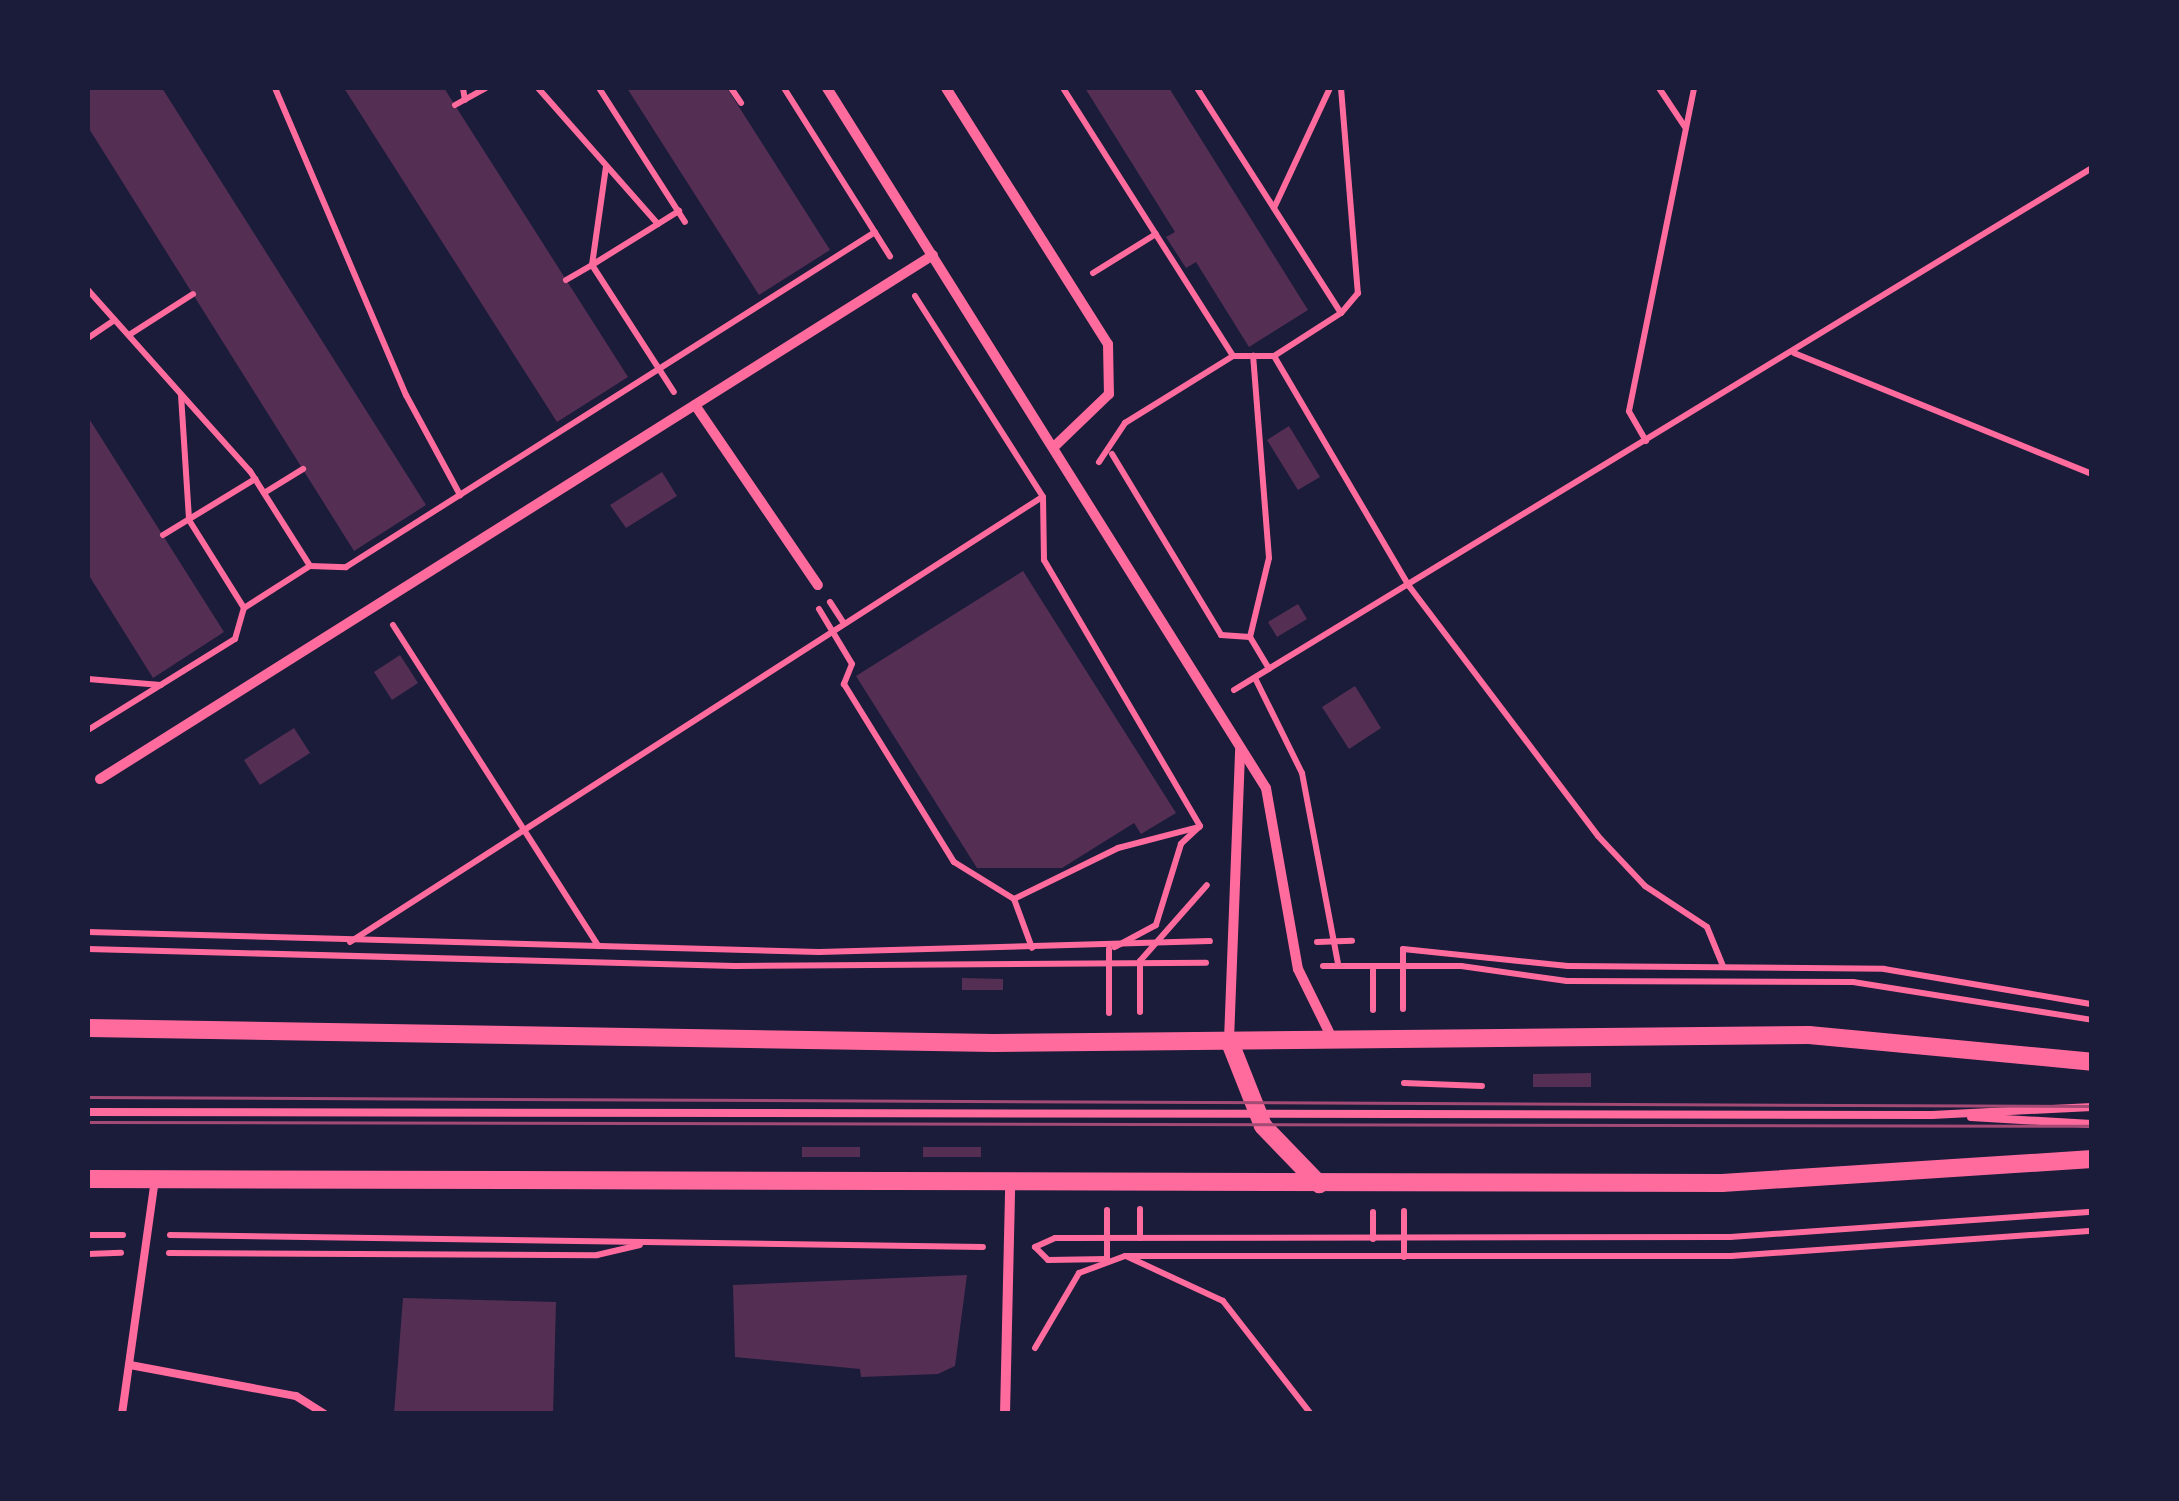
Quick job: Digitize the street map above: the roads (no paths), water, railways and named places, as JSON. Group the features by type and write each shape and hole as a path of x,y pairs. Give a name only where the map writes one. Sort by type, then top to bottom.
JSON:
{"street":[{"path":"826,88 1214,702 1278,817 1298,968 1332,1038"},
{"path":"946,88 1108,344 1109,394 1054,446"},
{"path":"100,779 932,255"},
{"path":"694,405 818,585"},
{"path":"1240,747 1242,848 1226,978 1229,1040 1258,1114 1319,1184"},
{"path":"88,1028 1229,1040 1809,1035 2092,1062"},
{"path":"88,1179 1722,1183 2092,1159"},
{"path":"1005,1414 1010,1184"}],"lane":[{"path":"88,1112 1932,1115 2092,1107"},
{"path":"1932,1115 2092,1124"},
{"path":"122,1414 155,1180"},
{"path":"130,1365 296,1396 325,1414"}],"tram line":[{"path":"88,1097 2092,1106"},
{"path":"88,1122 2092,1126"}]}
